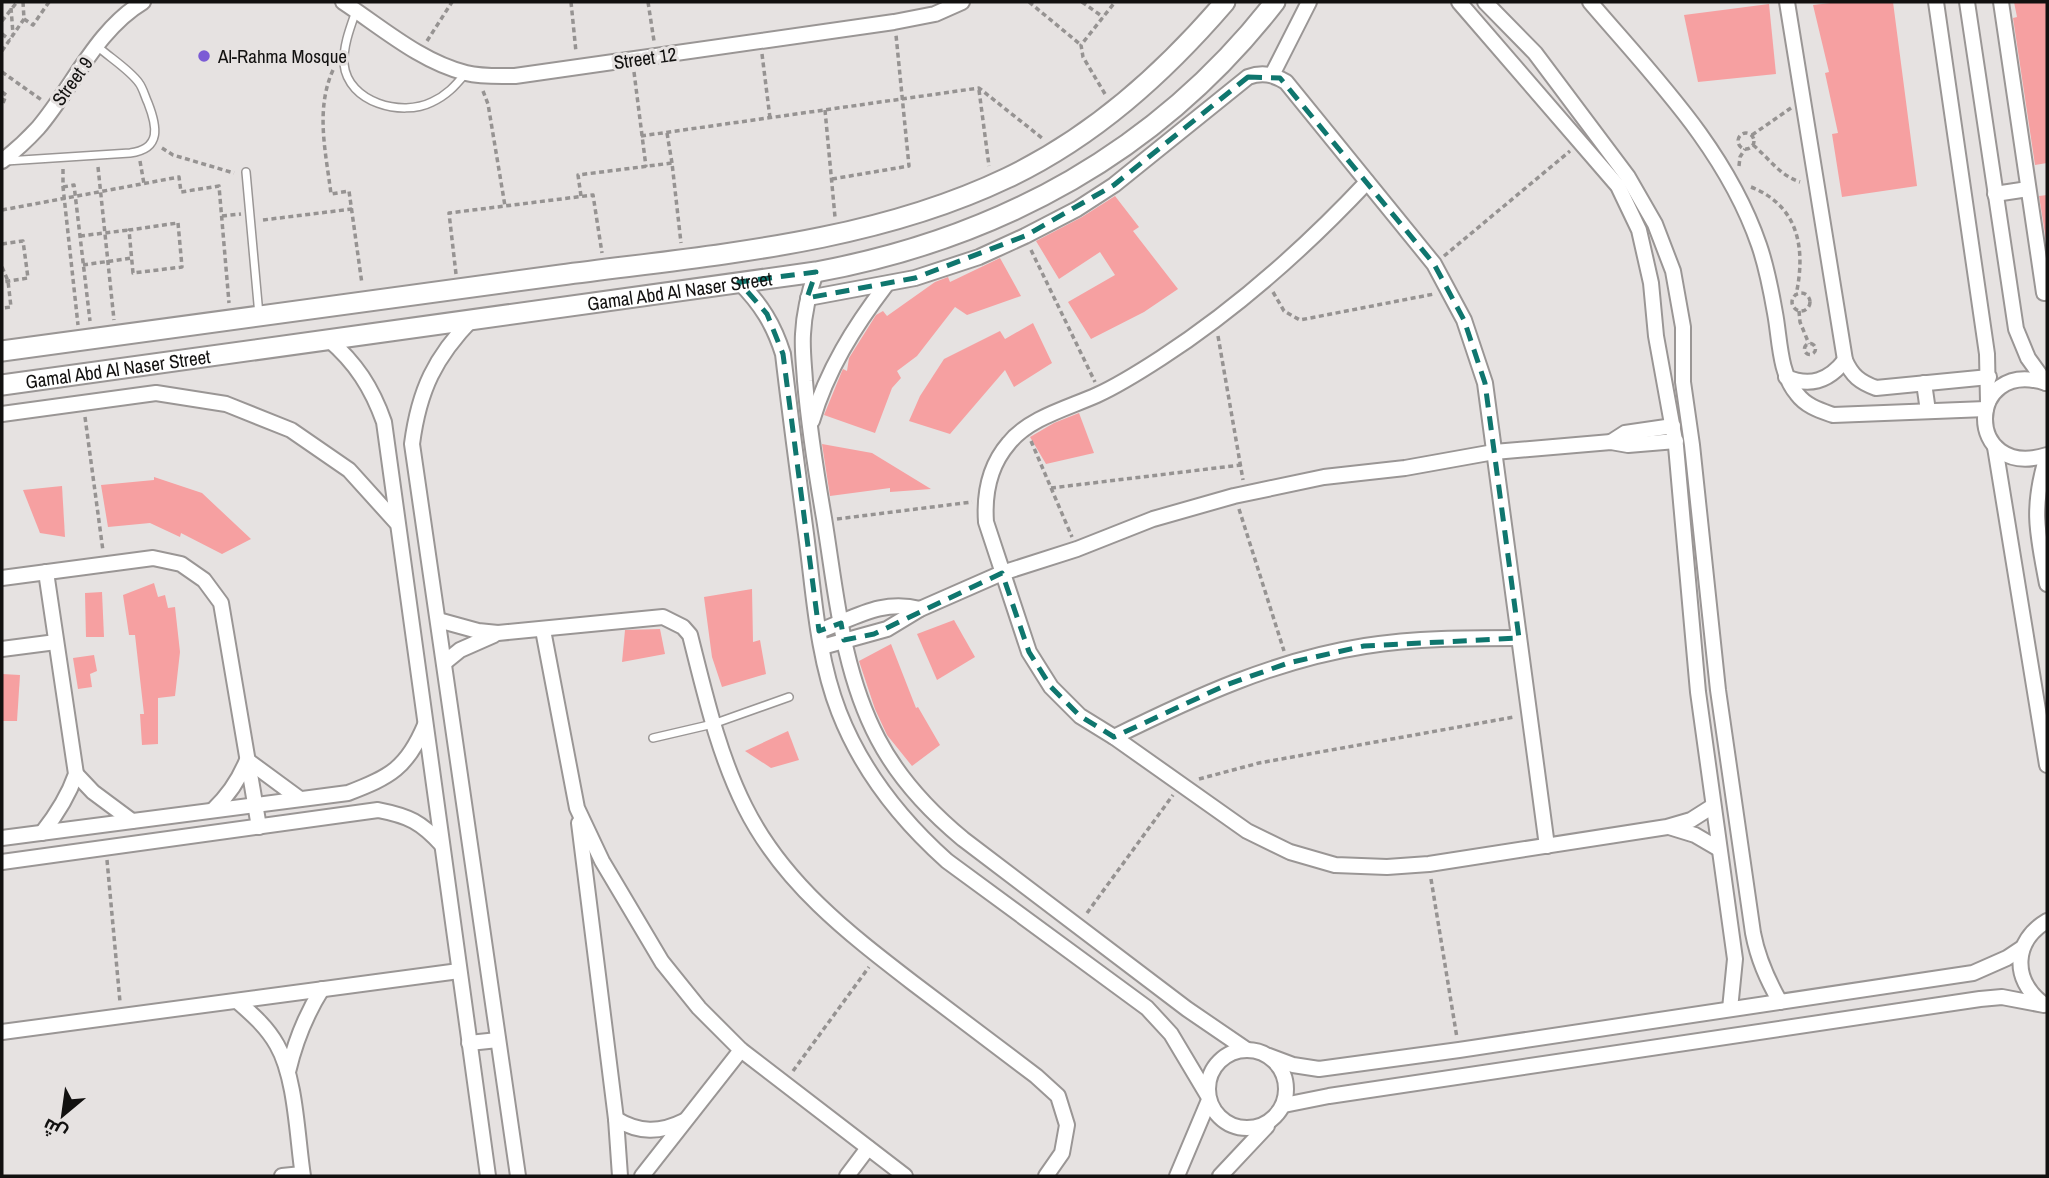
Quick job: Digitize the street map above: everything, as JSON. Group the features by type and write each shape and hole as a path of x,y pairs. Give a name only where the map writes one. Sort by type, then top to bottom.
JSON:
{"main road":[{"name":"Gamal Abd Al Naser Street","path":"4,351 788,244 924,212 1007,178 1058,150 1105,118 1150,82 1191,42 1225,2"},
{"name":"Gamal Abd Al Naser Street","path":"8,384 816,272 884,257 964,232 1003,216 1075,179 1142,134 1184,100 1222,63 1275,2"},
{"path":"4,351 8,384"}],"street":[{"path":"118,18 127,2"},
{"name":"Street 9","path":"2,161 22,145 53,108 118,18 142,2"},
{"name":"Street 12","path":"344,2 421,54 466,73 492,77 515,76 894,22 935,14 962,2"},
{"path":"1272,75 1309,2"},
{"path":"1459,2 1618,186 1639,230 1651,283 1656,336 1676,442 1698,692 1733,936 1735,959 1730,1009"},
{"path":"1485,2 1535,53 1628,177 1655,224 1673,271 1683,327 1683,382 1718,690 1758,956 1766,978 1780,1002"},
{"path":"1590,2 1693,122 1732,181 1766,269 1786,377 1797,395 1813,408 1833,415 1928,411 1987,405"},
{"path":"1787,2 1845,360 1851,374 1876,388 1989,377"},
{"path":"1936,2 1989,377 1985,422 1995,447 2047,765"},
{"path":"1967,2 2016,329 2028,358 2047,383"},
{"path":"2001,2 2044,293"},
{"path":"1516,66 1535,53"},
{"path":"808,298 886,285 947,269 1025,236 1077,209 1114,185 1240,82 1255,75 1280,78 1292,88 1434,264 1450,291 1472,341 1485,383 1547,846"},
{"path":"1367,182 1320,232 1270,278 1216,321 1160,359 1100,393 1025,427 1009,442 997,459 989,479 985,501 986,522 1029,652 1051,687 1080,716 1247,831 1290,852 1335,865 1387,867 1429,864 1547,846 1667,827 1692,820 1713,806"},
{"path":"1995,194 2028,189"},
{"path":"816,272 808,298 803,335 809,432 844,640 862,701 877,737 914,793 963,839 1207,1023 1247,1050 1293,1065 1319,1069 1973,973 2022,948"},
{"path":"739,282 761,306 777,334 783,354 818,631 839,711 863,761 896,810 920,837 947,861 1147,1008 1171,1034 1216,1114 1228,1124 1243,1129 1258,1128 1272,1121"},
{"path":"809,432 825,381 838,355 886,285"},
{"path":"473,318 453,338 436,362 424,388 412,443 518,1176"},
{"path":"328,339 347,356 363,376 376,398 384,422 488,1176"},
{"path":"1786,377 1798,382 1812,383 1837,371 1845,360"},
{"path":"786,376 805,372"},
{"path":"1987,405 1998,388 2013,380 2030,377 2047,383"},
{"path":"1924,383 1928,411"},
{"path":"2,414 156,393 226,404 291,430 349,470 396,522"},
{"path":"1611,442 1625,433 1688,415"},
{"path":"822,647 887,629 920,609 1002,573 1077,549 1153,519 1240,494 1324,477 1405,468 1493,452 1611,442 1628,445 1676,442"},
{"path":"388,447 412,443"},
{"path":"1995,447 2011,458 2029,461 2047,456"},
{"path":"2047,456 2039,484 2036,513 2047,584"},
{"path":"2,578 153,558 181,564 204,580 221,603 259,827"},
{"path":"42,833 62,806 76,774 46,572"},
{"path":"818,631 889,605 920,609"},
{"path":"438,620 498,633 663,617 674,621 690,635 722,755 746,809 772,851 803,890 838,925 1036,1076 1058,1096 1068,1125 1062,1153 1046,1176"},
{"path":"543,630 577,808 620,1176"},
{"path":"444,663 469,645 498,633"},
{"path":"1114,737 1226,685 1288,663 1364,646 1441,638 1519,638"},
{"path":"2,649 56,642"},
{"path":"2,838 348,793 398,769 415,749 425,725"},
{"path":"247,760 300,799"},
{"path":"213,810 228,796 247,760"},
{"path":"76,774 93,792 132,821"},
{"path":"577,808 602,861 663,962 699,1008 741,1050 905,1176"},
{"path":"2,862 379,810 403,815 425,827 442,845"},
{"path":"1667,827 1695,835 1719,849"},
{"path":"2046,1006 2031,995 2023,980 2020,964 2022,948 2029,936 2047,921"},
{"path":"1733,936 1754,933"},
{"path":"2,1032 459,971"},
{"path":"288,1072 306,1015 322,989"},
{"path":"1284,1105 1329,1096 1980,999 2002,997 2046,1006"},
{"path":"237,1001 260,1021 288,1072 303,1175 282,1176"},
{"path":"469,1043 498,1040"},
{"path":"642,1176 741,1050"},
{"path":"1177,1176 1209,1098 1211,1074 1225,1056 1247,1050"},
{"path":"1220,1176 1284,1105 1287,1092 1285,1078 1279,1065 1269,1056"},
{"path":"615,1119 628,1126 650,1130 672,1127 685,1120"},
{"path":"848,1176 867,1148"}],"lane":[{"path":"356,10 345,51 344,67 352,83 364,97 381,105 405,108 430,103 451,91 466,73"},
{"path":"2,161 139,152 153,139 155,121 140,83 97,46"},
{"path":"246,172 259,316"},
{"path":"653,738 713,724 789,697"}],"path":[{"path":"2,51 24,19 23,2"},
{"path":"24,19 33,25 49,2"},
{"path":"426,42 452,2"},
{"path":"571,2 577,67"},
{"path":"649,2 657,56"},
{"path":"1028,2 1081,45 1083,57 1104,90 1107,107 1105,118"},
{"path":"1082,2 1103,17"},
{"path":"1081,45 1115,2"},
{"path":"13,34 14,4"},
{"path":"2,19 14,4"},
{"path":"832,179 909,166 894,22"},
{"path":"2,34 10,40"},
{"path":"760,41 769,118"},
{"path":"345,51 327,84 322,118 331,194 349,191 364,302"},
{"path":"632,59 646,167"},
{"path":"2,72 53,108"},
{"path":"466,73 484,93 488,104 505,206"},
{"path":"979,88 990,168 1007,178"},
{"path":"641,136 979,88 1058,150"},
{"path":"2,106 3,94"},
{"path":"1745,149 1740,146 1739,137 1748,133 1752,135 1803,100"},
{"path":"825,110 836,233"},
{"path":"667,132 682,258"},
{"path":"1752,135 1754,145 1789,178 1816,183"},
{"path":"153,139 173,155 228,172 246,172"},
{"path":"1434,264 1581,142"},
{"path":"1740,175 1738,166 1745,149 1754,145"},
{"path":"139,152 144,184"},
{"path":"97,155 115,336"},
{"path":"65,157 63,187 67,226 86,340"},
{"path":"581,196 578,175 672,163"},
{"path":"2,210 179,177 181,192 219,186 231,320"},
{"path":"1745,182 1771,197 1793,224 1801,259 1796,295 1792,303 1799,311 1800,322 1809,344"},
{"path":"63,187 74,185 83,265 86,340"},
{"path":"458,289 449,213 593,195 605,269"},
{"path":"250,222 352,209"},
{"path":"222,216 249,212"},
{"path":"80,236 178,223 182,267 133,274 130,230"},
{"path":"67,226 78,225"},
{"path":"1025,236 1100,393"},
{"path":"2,244 23,241 28,278 2,282"},
{"path":"83,265 132,258"},
{"path":"2,267 8,281 11,307 2,308"},
{"path":"1270,278 1273,296 1284,311 1300,320 1450,291"},
{"path":"1796,295 1805,295 1810,302 1806,310 1799,311"},
{"path":"1216,321 1241,465 1240,494 1288,663"},
{"path":"83,404 105,564"},
{"path":"1025,427 1077,549"},
{"path":"1051,488 1241,465"},
{"path":"824,520 985,501"},
{"path":"1078,926 1180,785 1259,763 1530,715"},
{"path":"106,848 121,1016"},
{"path":"1429,864 1459,1050"},
{"path":"784,1084 878,956"}],"highlighted area":[{"path":"1248,77 1280,78 1434,264 1464,320 1485,383 1519,638 1364,646 1288,663 1226,685 1114,737 1080,716 1051,687 1029,652 1002,573 874,634 844,640 841,623 819,631 783,354 767,314 739,282 816,272 807,298 915,278 1025,236 1114,185"}],"building":[{"path":"1893,2 1917,186 1842,197 1832,134 1838,133 1825,73 1829,72 1813,5"},
{"path":"2014,2 2047,2 2047,163 2035,165 2013,18 2017,17"},
{"path":"1769,4 1776,74 1698,82 1684,15"},
{"path":"2047,195 2047,240 2046,240 2039,196"},
{"path":"1115,196 1139,227 1133,231 1178,289 1144,312 1091,339 1068,302 1115,275 1100,252 1059,279 1036,241"},
{"path":"1000,258 1021,296 967,315 955,307 917,356 897,371 901,378 892,388 875,433 824,415 843,369 847,371 849,358 876,315 883,311 887,316 935,282 948,277 950,282"},
{"path":"1033,323 1052,363 1014,387 1005,370 950,434 909,421 920,396 944,359 1000,331 1005,339"},
{"path":"1079,413 1094,453 1046,464 1030,437"},
{"path":"822,444 872,453 931,489 890,492 890,488 830,496"},
{"path":"154,477 202,493 251,539 222,554 181,533 180,537 150,523 108,527 101,485 154,480"},
{"path":"62,486 65,537 40,533 23,490"},
{"path":"154,583 158,597 165,595 168,608 175,607 180,652 175,696 158,698 158,744 142,745 140,714 144,714 135,635 129,635 123,595"},
{"path":"752,589 753,642 760,640 766,674 722,687 712,657 704,597"},
{"path":"102,592 104,637 86,637 85,593"},
{"path":"954,620 975,657 937,680 917,634"},
{"path":"660,629 665,654 622,662 625,630"},
{"path":"891,644 916,708 918,707 940,745 912,766 887,735 859,661"},
{"path":"94,655 97,671 90,674 92,687 78,689 73,658"},
{"path":"2,674 20,675 17,721 2,721"},
{"path":"788,731 799,760 771,768 745,751"}],"place":[{"name":"Al-Rahma Mosque","path":"204,56"}]}
